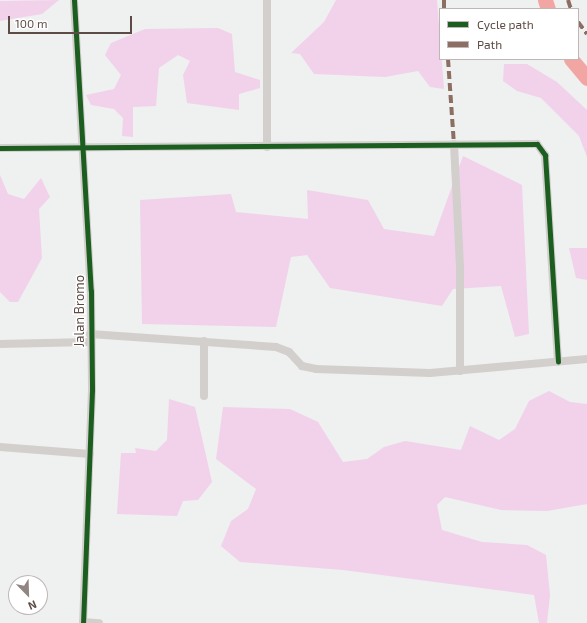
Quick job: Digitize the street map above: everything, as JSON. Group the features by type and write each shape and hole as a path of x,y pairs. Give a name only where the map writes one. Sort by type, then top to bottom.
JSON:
{"street":[{"name":"Jalan Bromo","path":"74,0 85,147 90,338 90,454 84,623"},
{"path":"267,0 268,147"},
{"path":"0,148 268,147 530,143 543,150 558,362"},
{"path":"454,144 460,267 460,372"},
{"path":"0,344 90,338 204,341 283,349 302,366 316,369 460,372 587,359"},
{"path":"204,341 204,396"},
{"path":"0,447 90,454"},
{"path":"84,623 99,623"}],"shaded area":[{"path":"59,0 42,14 0,21 0,1"},
{"path":"336,0 437,0 439,60 442,60 444,89 430,87 418,71 385,77 314,74 300,54 291,53 324,22"},
{"path":"218,28 232,34 235,72 260,80 260,88 239,94 239,110 187,103 183,75 190,61 178,55 159,68 156,106 133,107 133,137 122,136 123,118 114,109 91,105 86,95 114,89 121,75 105,55 111,43 145,29"},
{"path":"504,64 527,64 557,82 587,110 587,157 579,136 541,98 517,91 503,81"},
{"path":"463,156 522,185 529,334 515,337 501,286 453,289 442,306 330,288 307,255 291,257 276,327 142,324 140,200 231,194 236,212 308,219 307,190 368,200 384,229 434,236"},
{"path":"0,175 8,194 24,199 41,178 50,197 39,209 42,258 18,302 10,302 0,292"},
{"path":"569,248 587,248 587,280 576,278"},
{"path":"549,391 570,402 587,404 587,504 547,511 501,510 445,497 437,505 442,530 482,542 527,545 546,555 550,595 547,623 539,623 534,595 343,570 240,562 221,546 231,521 248,509 256,489 216,459 223,407 290,409 318,422 343,462 367,459 384,447 405,441 461,450 470,426 499,440 515,429 529,401"},
{"path":"169,399 195,407 212,482 198,500 183,501 177,516 117,514 121,453 136,453 135,448 156,451 167,440"}],"waterway":[{"path":"545,0 548,8"},
{"path":"572,60 587,78"}],"marked path":[{"path":"444,0 444,8"},
{"path":"568,0 571,8"},
{"path":"579,23 587,34"},
{"path":"448,60 454,144"}],"cycle path":[{"path":"74,0 91,291 92,390 83,623"},
{"path":"0,148 537,144 545,155 558,362"}]}
